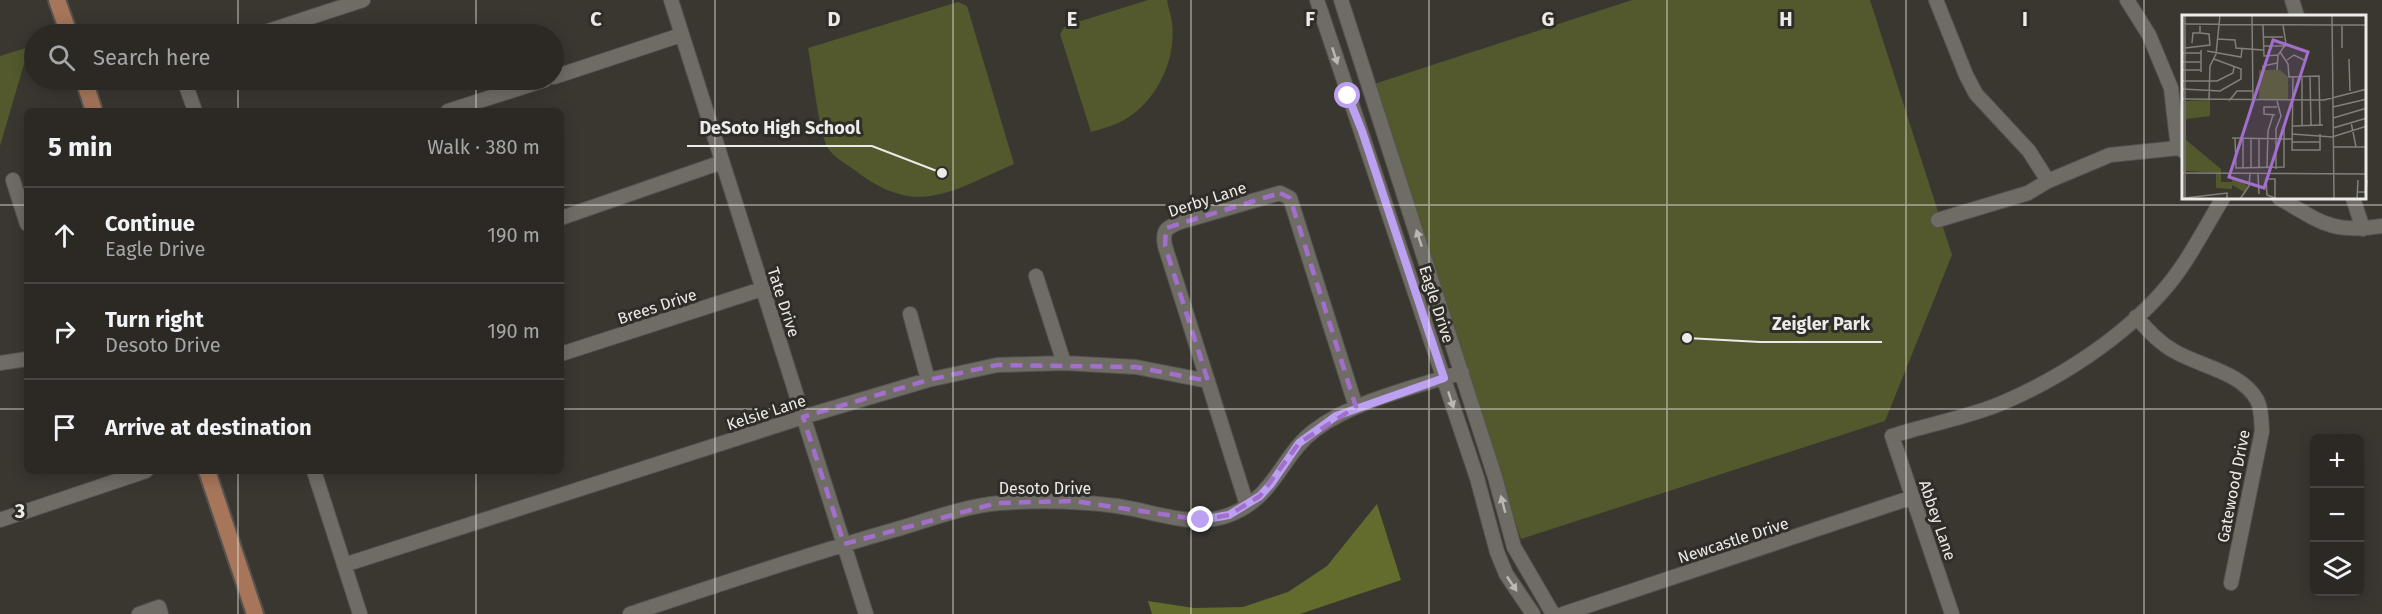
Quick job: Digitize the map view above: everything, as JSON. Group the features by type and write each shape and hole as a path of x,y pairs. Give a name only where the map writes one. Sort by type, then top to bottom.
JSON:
{"main road":[{"path":"57,0 65,24"},
{"path":"87,90 93,108"},
{"path":"208,474 255,614"}],"street":[{"path":"290,24 363,0"},
{"name":"Tate Drive","path":"671,0 866,614"},
{"name":"Eagle Drive","path":"1317,0 1477,478 1497,552 1506,574 1533,614"},
{"name":"Eagle Drive","path":"1341,0 1462,372 1514,547 1553,614"},
{"path":"1936,0 1966,75 1977,94 2029,152 2048,182"},
{"path":"1938,220 2028,193 2110,155 2181,150 2171,88 2149,35 2127,0"},
{"path":"2292,0 2297,15"},
{"path":"564,74 681,35"},
{"path":"188,90 194,108"},
{"path":"457,108 514,90"},
{"path":"1350,104 1372,97"},
{"path":"564,217 722,162"},
{"path":"13,180 24,215"},
{"name":"Derby Lane","path":"1247,505 1163,234 1166,228 1280,193 1290,198 1356,407"},
{"path":"2136,317 2164,291 2222,200"},
{"path":"2282,200 2326,225 2343,230 2382,226"},
{"path":"2354,200 2362,229"},
{"path":"1398,239 1426,295 1437,330 1440,332 1448,329"},
{"path":"1036,276 1064,363"},
{"name":"Brees Drive","path":"564,353 762,289"},
{"path":"910,314 928,380"},
{"name":"Abbey Lane","path":"1952,614 1892,436 2001,404 2039,386 2087,357 2136,317"},
{"name":"Gatewood Drive","path":"2136,317 2162,344 2176,353 2226,374 2250,391 2257,400 2262,431 2231,583"},
{"path":"0,363 24,359"},
{"name":"Kelsie Lane","path":"344,565 803,417 928,380 997,365 1064,363 1136,367 1208,381"},
{"name":"Desoto Drive","path":"630,614 844,544 997,503 1074,501 1121,507 1184,520 1229,515 1260,496 1299,443 1336,416 1356,407 1462,372"},
{"path":"0,520 137,474"},
{"path":"315,474 360,614"},
{"name":"Newcastle Drive","path":"1563,614 1913,497"},
{"path":"1497,552 1514,547"},
{"path":"139,614 160,611"}],"highlighted area":[{"path":"1280,193 1290,198 1356,407 1299,443 1260,496 1229,515 1201,520 1074,501 997,503 844,544 803,417 928,380 997,365 1136,367 1208,381 1165,246 1166,228"}],"green space":[{"path":"1148,0 1167,0 1173,38 1167,68 1152,95 1131,116 1091,132 1060,34 1065,26"},
{"path":"1632,0 1870,0 1952,255 1885,421 1521,539 1374,84"},
{"path":"958,2 967,6 1014,164 972,183 935,195 917,197 898,194 878,186 833,155 828,148 819,116 808,48"},
{"path":"24,49 24,64 0,146 0,56"},
{"path":"1377,504 1401,580 1300,614 1152,614 1148,601 1194,608 1243,607 1288,592 1327,566"}],"place":[{"name":"DeSoto High School","path":"942,173"},
{"name":"Zeigler Park","path":"1687,338"}],"route":[{"path":"1201,520 1229,515 1260,496 1299,443 1336,416 1356,407 1444,378 1362,131 1348,96"}]}
